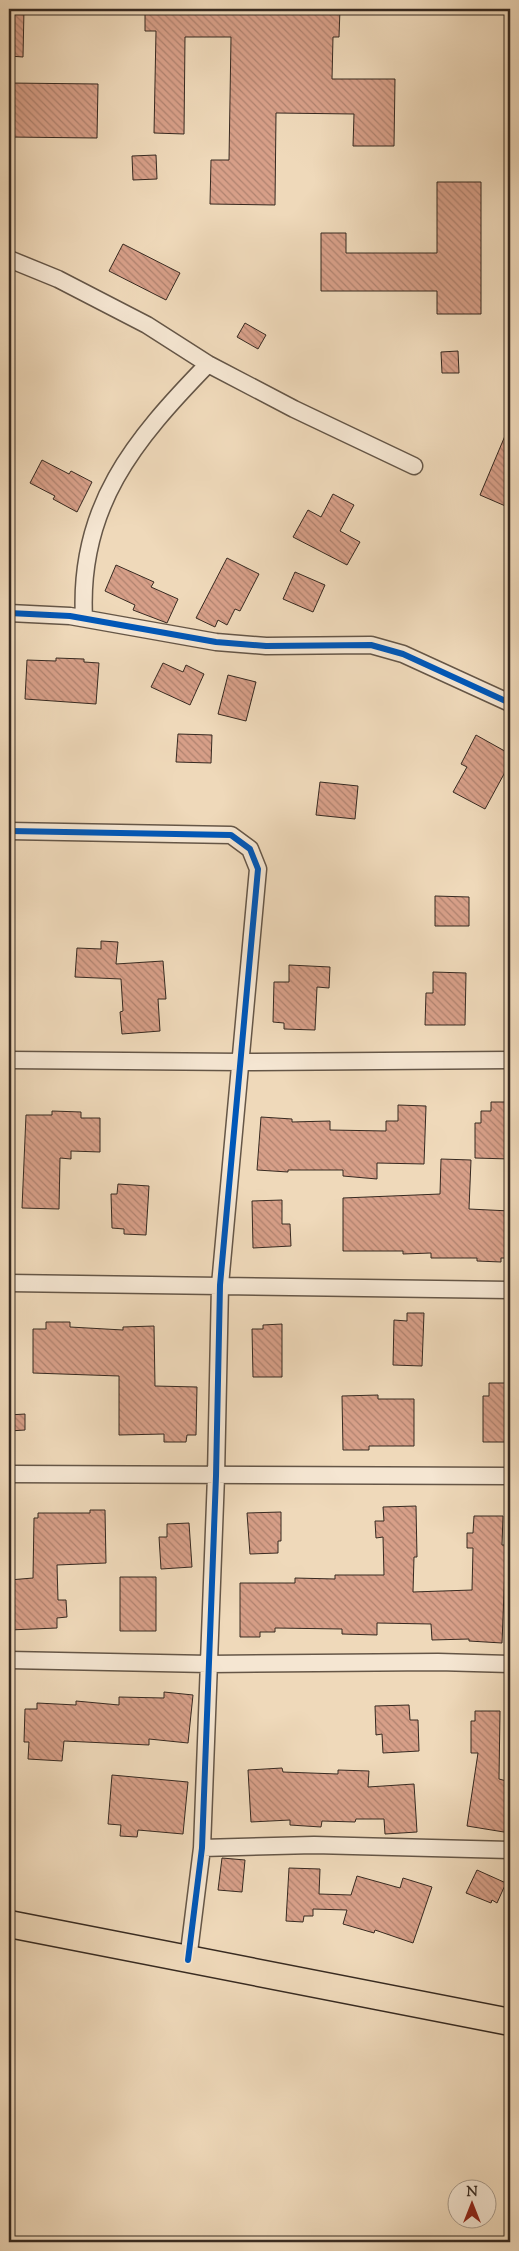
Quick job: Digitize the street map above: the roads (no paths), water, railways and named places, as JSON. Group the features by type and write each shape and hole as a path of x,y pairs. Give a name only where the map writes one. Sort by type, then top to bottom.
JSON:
{"main road":[{"path":"9,1924 510,2022"}],"street":[{"path":"9,259 58,279 148,325 208,364 294,409 414,466"},
{"path":"84,618 82,586 87,552 100,508 124,463 164,409 208,364"},
{"path":"9,613 84,618 216,642 266,646 371,645 403,654 510,703"},
{"path":"9,831 231,835 250,849 258,870 242,1062 220,1285 216,1476 202,1848 188,1960"},
{"path":"9,1060 242,1062 510,1060"},
{"path":"9,1283 510,1290"},
{"path":"9,1474 510,1476"},
{"path":"9,1660 209,1664 438,1662 510,1664"},
{"path":"202,1848 314,1846 510,1850"}]}
